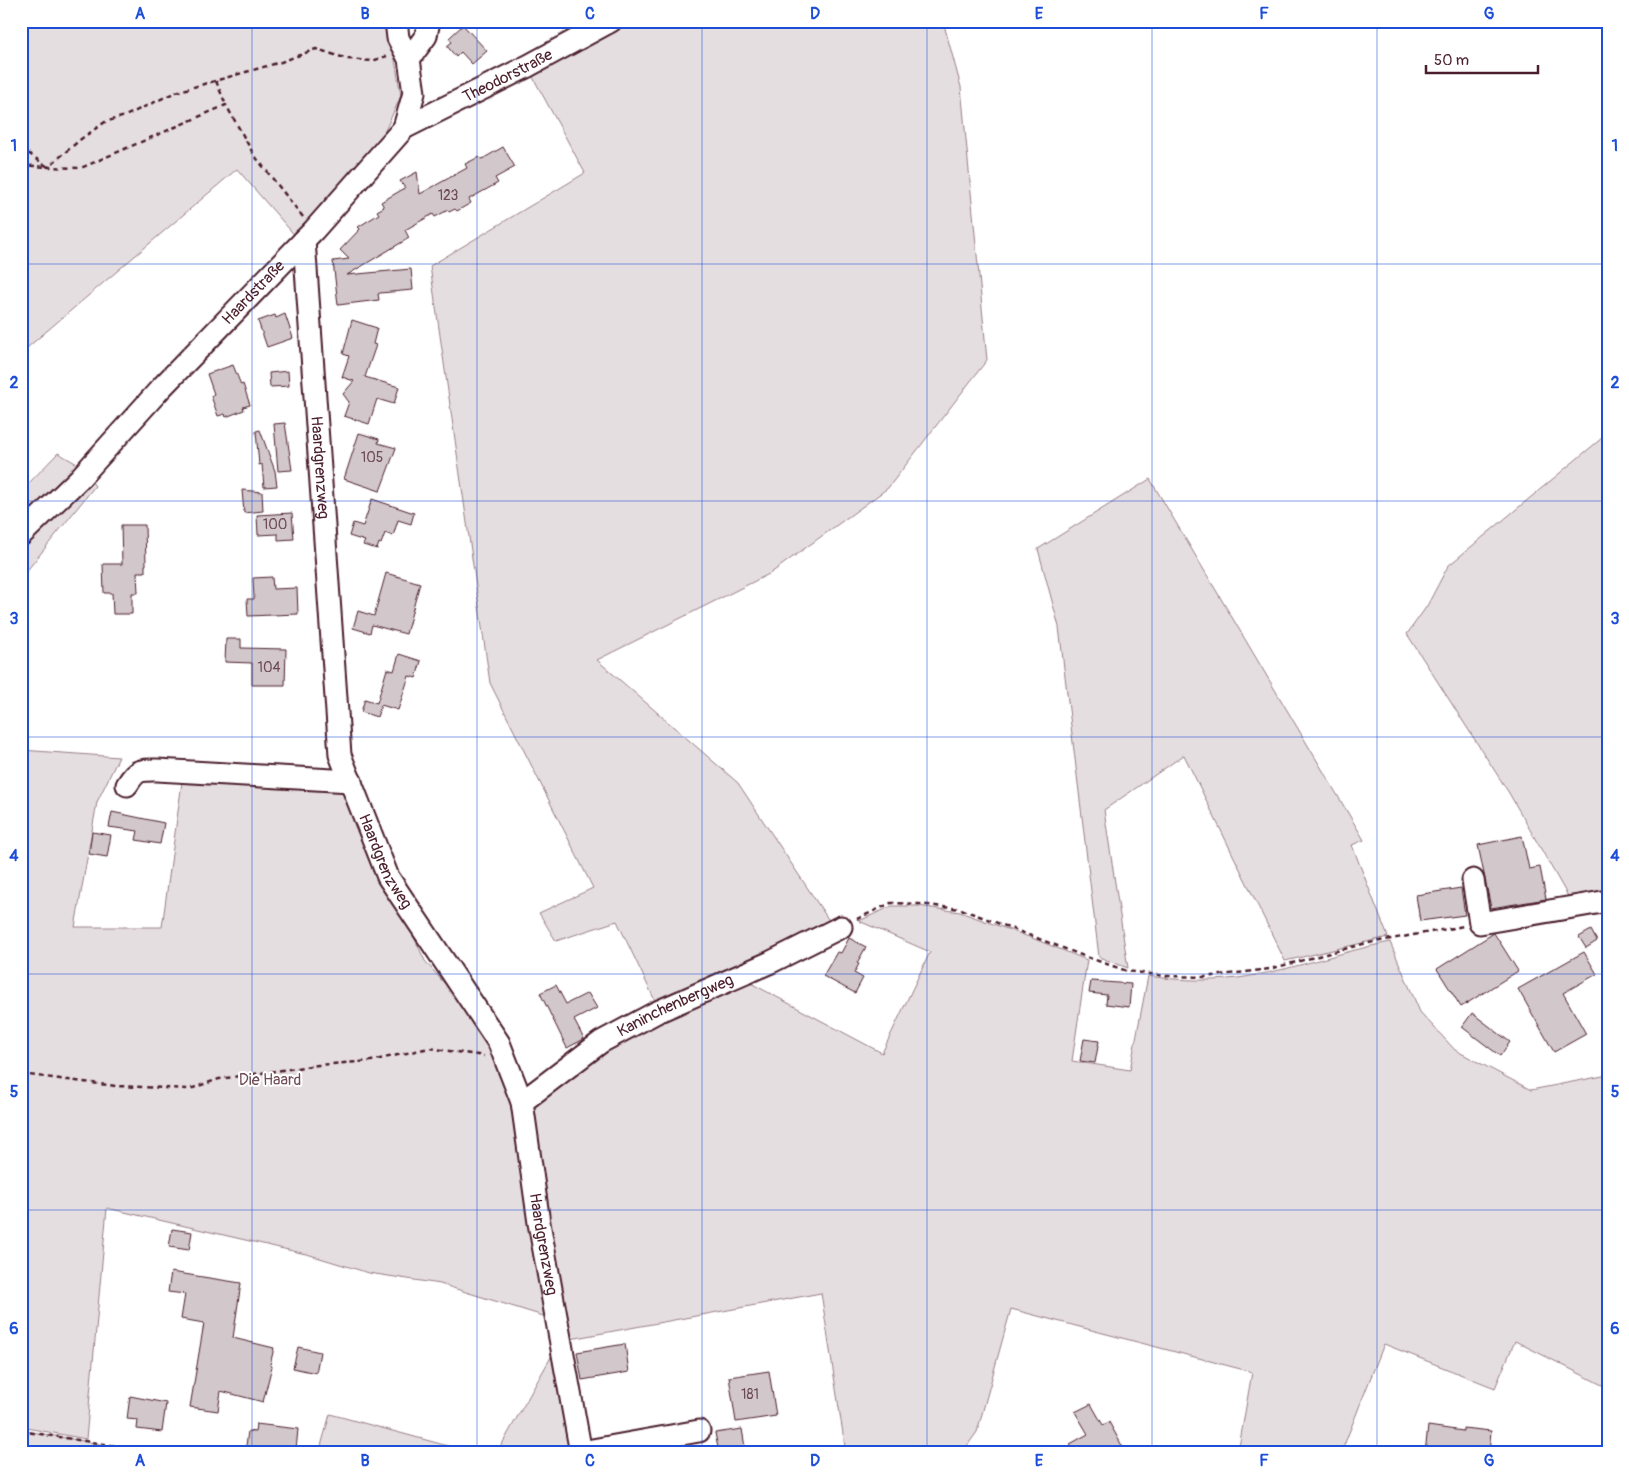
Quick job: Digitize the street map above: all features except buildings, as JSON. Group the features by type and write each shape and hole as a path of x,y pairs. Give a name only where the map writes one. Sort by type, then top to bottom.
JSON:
{"street":[{"path":"396,21 398,38 408,59 426,36 429,21"},
{"name":"Theodorstraße","path":"404,128 528,66 611,21"},
{"name":"Haardstraße","path":"21,536 79,479 162,387 309,235 404,128 414,93 408,59"},
{"name":"Haardgrenzweg","path":"309,235 340,755 388,877 499,1043 522,1102 539,1223 581,1453"},
{"path":"127,785 134,774 141,770 351,781"},
{"path":"1473,880 1480,923 1608,901"},
{"name":"Kaninchenbergweg","path":"522,1102 609,1038 657,1012 771,962 841,927"},
{"path":"581,1453 699,1431"}],"path":[{"path":"48,167 81,139 105,122 125,116 176,92 281,62 316,49 348,59 372,61 390,56 408,59"},
{"path":"216,81 226,105 254,155 309,235"},
{"path":"21,165 81,168 226,105"},
{"path":"21,148 48,167"},
{"path":"841,927 891,903 961,909 1127,971 1166,976 1205,977 1270,969 1364,944 1480,923"},
{"path":"21,1074 116,1086 190,1089 219,1079 318,1065 372,1061 429,1048 504,1058"},
{"path":"21,1431 161,1453"}],"green space":[{"path":"21,21 390,21 401,96 383,135 297,238 237,169 21,353"},
{"path":"623,21 943,21 961,87 987,360 888,488 771,573 597,660 738,783 834,928 658,1007 617,921 556,941 539,913 593,888 490,683 430,266 585,173 529,70"},
{"path":"1608,433 1608,899 1573,905 1509,793 1407,634 1427,606 1448,566"},
{"path":"58,453 79,465 95,486 21,578 21,480 27,485"},
{"path":"1150,479 1364,840 1352,845 1388,937 1285,961 1184,755 1104,810 1128,968 1099,957 1059,627 1038,549"},
{"name":"Die Haard","path":"21,750 119,757 97,802 75,927 162,927 183,775 347,784 387,879 425,961 497,1044 521,1103 553,1319 440,1284 369,1273 310,1255 107,1208 86,1439 21,1427"},
{"path":"892,906 918,906 960,912 1087,960 1072,1061 1130,1070 1148,976 1200,980 1238,978 1286,969 1390,942 1420,1012 1455,1050 1531,1090 1608,1075 1608,1388 1515,1341 1495,1388 1384,1344 1341,1453 1238,1453 1252,1372 1011,1309 977,1432 962,1453 846,1453 821,1293 565,1340 524,1103 602,1045 743,979 882,1053 930,952 859,921"},
{"path":"556,1348 576,1453 497,1453"},
{"path":"330,1414 474,1453 319,1453"},
{"path":"21,1430 151,1453 21,1453"}]}
